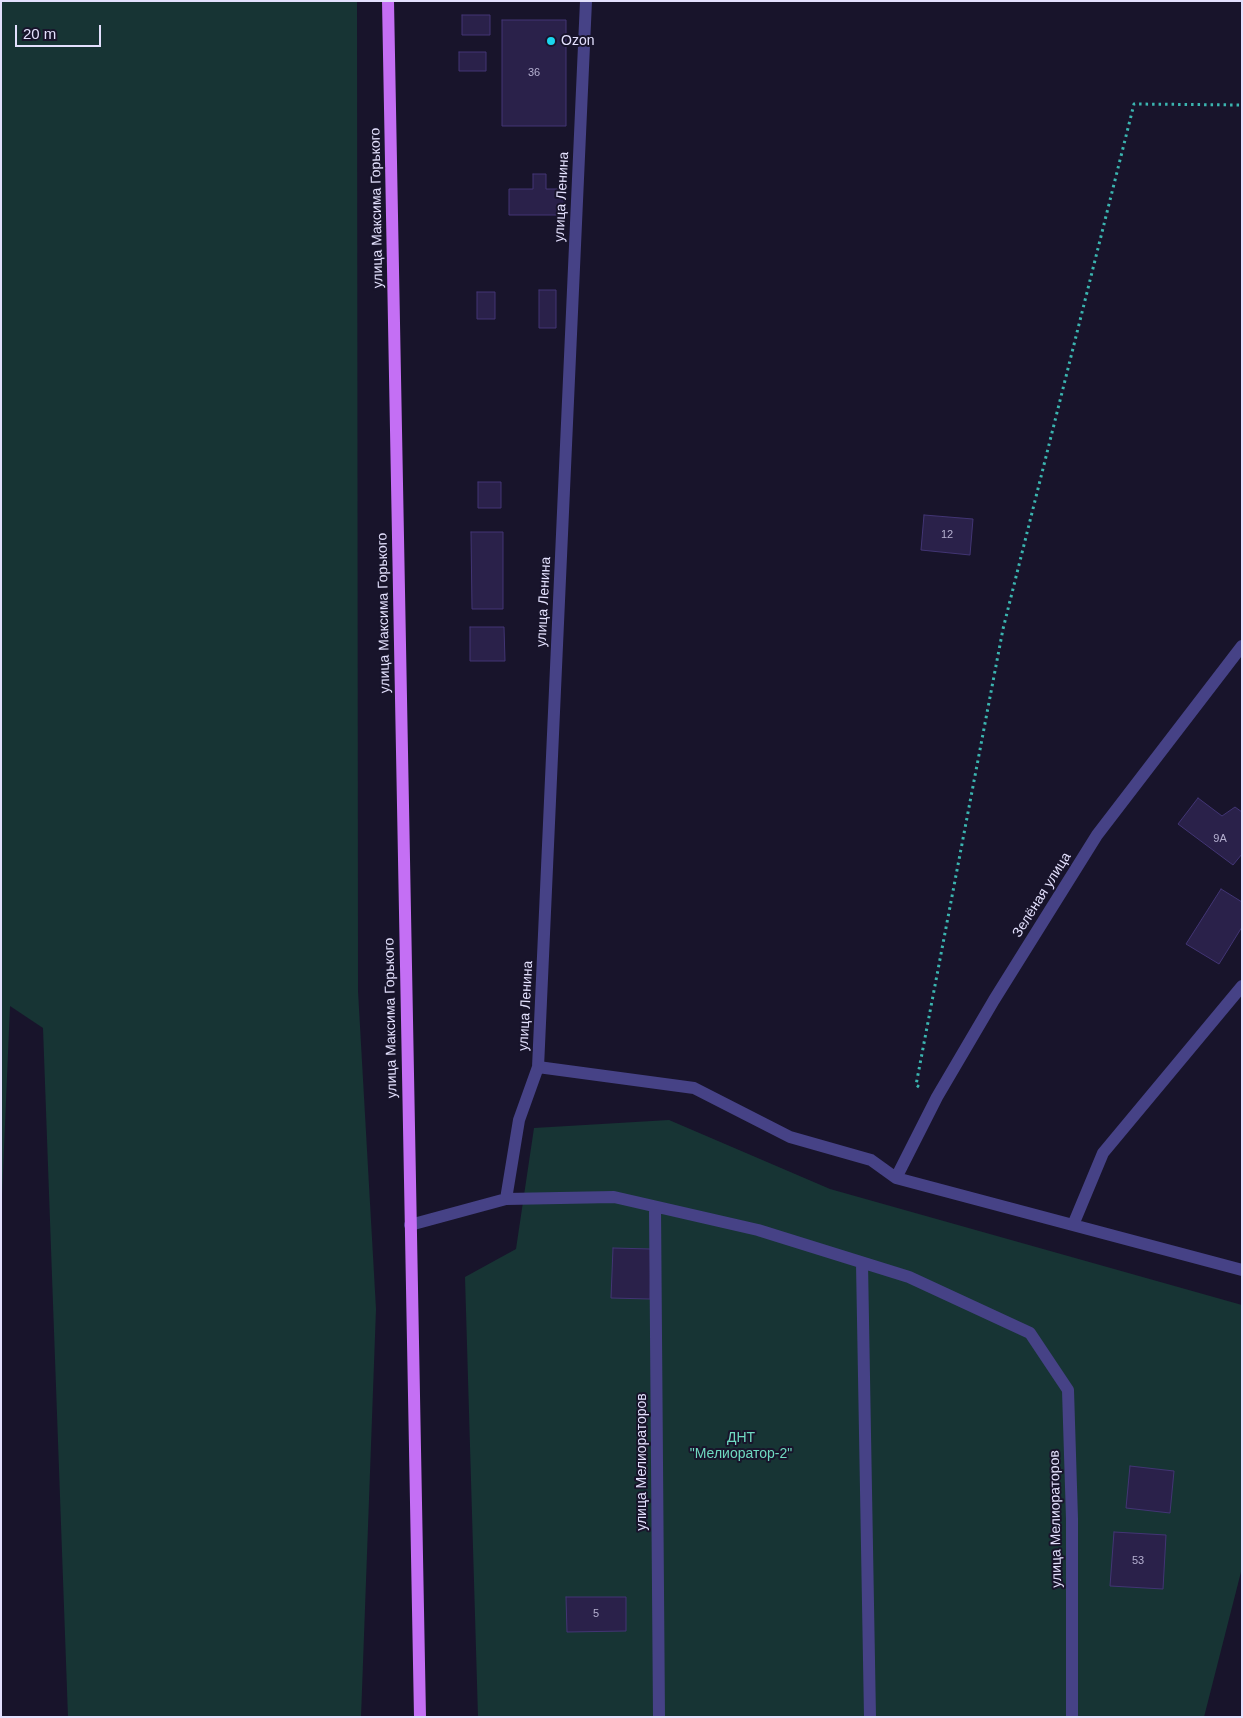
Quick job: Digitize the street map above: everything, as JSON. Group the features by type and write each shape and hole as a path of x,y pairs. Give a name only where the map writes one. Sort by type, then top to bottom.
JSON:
{"main road":[{"name":"улица Максима Горького","path":"388,1 420,1717"}],"street":[{"name":"улица Ленина","path":"506,1199 519,1120 538,1068 586,1"},
{"name":"Зелёная улица","path":"896,1178 937,1097 994,1000 1097,835 1242,646"},
{"path":"1073,1225 1103,1152 1242,986"},
{"path":"538,1068 694,1088 790,1137 871,1160 896,1178 1242,1270"},
{"path":"410,1225 506,1199 614,1197 758,1230 862,1263 870,1717"},
{"name":"улица Мелиораторов","path":"655,1207 659,1717"},
{"name":"улица Мелиораторов","path":"862,1263 909,1277 1030,1333 1068,1390 1072,1519 1072,1717"}],"path":[{"path":"937,1097 916,1085 1003,629 1134,104 1242,105"}],"green space":[{"path":"1,1 357,1 358,991 376,1309 361,1717 68,1717 43,1028 10,1006 1,1219"},
{"name":"ДНТ \"Мелиоратор-2\"","path":"669,1120 830,1189 1242,1305 1242,1568 1204,1717 478,1717 465,1277 516,1249 534,1128"}],"building":[{"path":"462,15 490,15 490,35 462,35"},
{"path":"502,20 566,20 566,126 502,126"},
{"path":"459,52 486,52 486,71 459,71"},
{"path":"533,174 546,174 546,189 565,189 565,215 509,215 509,189 533,189"},
{"path":"539,290 556,290 556,328 539,328"},
{"path":"477,292 495,292 495,319 477,319"},
{"path":"478,482 501,482 501,508 478,508"},
{"path":"924,515 973,519 970,555 921,550"},
{"path":"471,532 503,532 503,609 472,609"},
{"path":"470,627 504,627 505,661 470,661"},
{"path":"1198,798 1222,816 1235,807 1242,812 1242,854 1233,865 1178,824"},
{"path":"1221,889 1242,902 1242,927 1219,964 1186,944"},
{"path":"613,1248 651,1249 650,1299 611,1298"},
{"path":"1130,1466 1174,1471 1170,1513 1126,1508"},
{"path":"1114,1532 1166,1535 1163,1589 1110,1586"},
{"path":"566,1597 626,1597 626,1631 567,1632"}],"place":[{"name":"Ozon","path":"551,41"}]}
